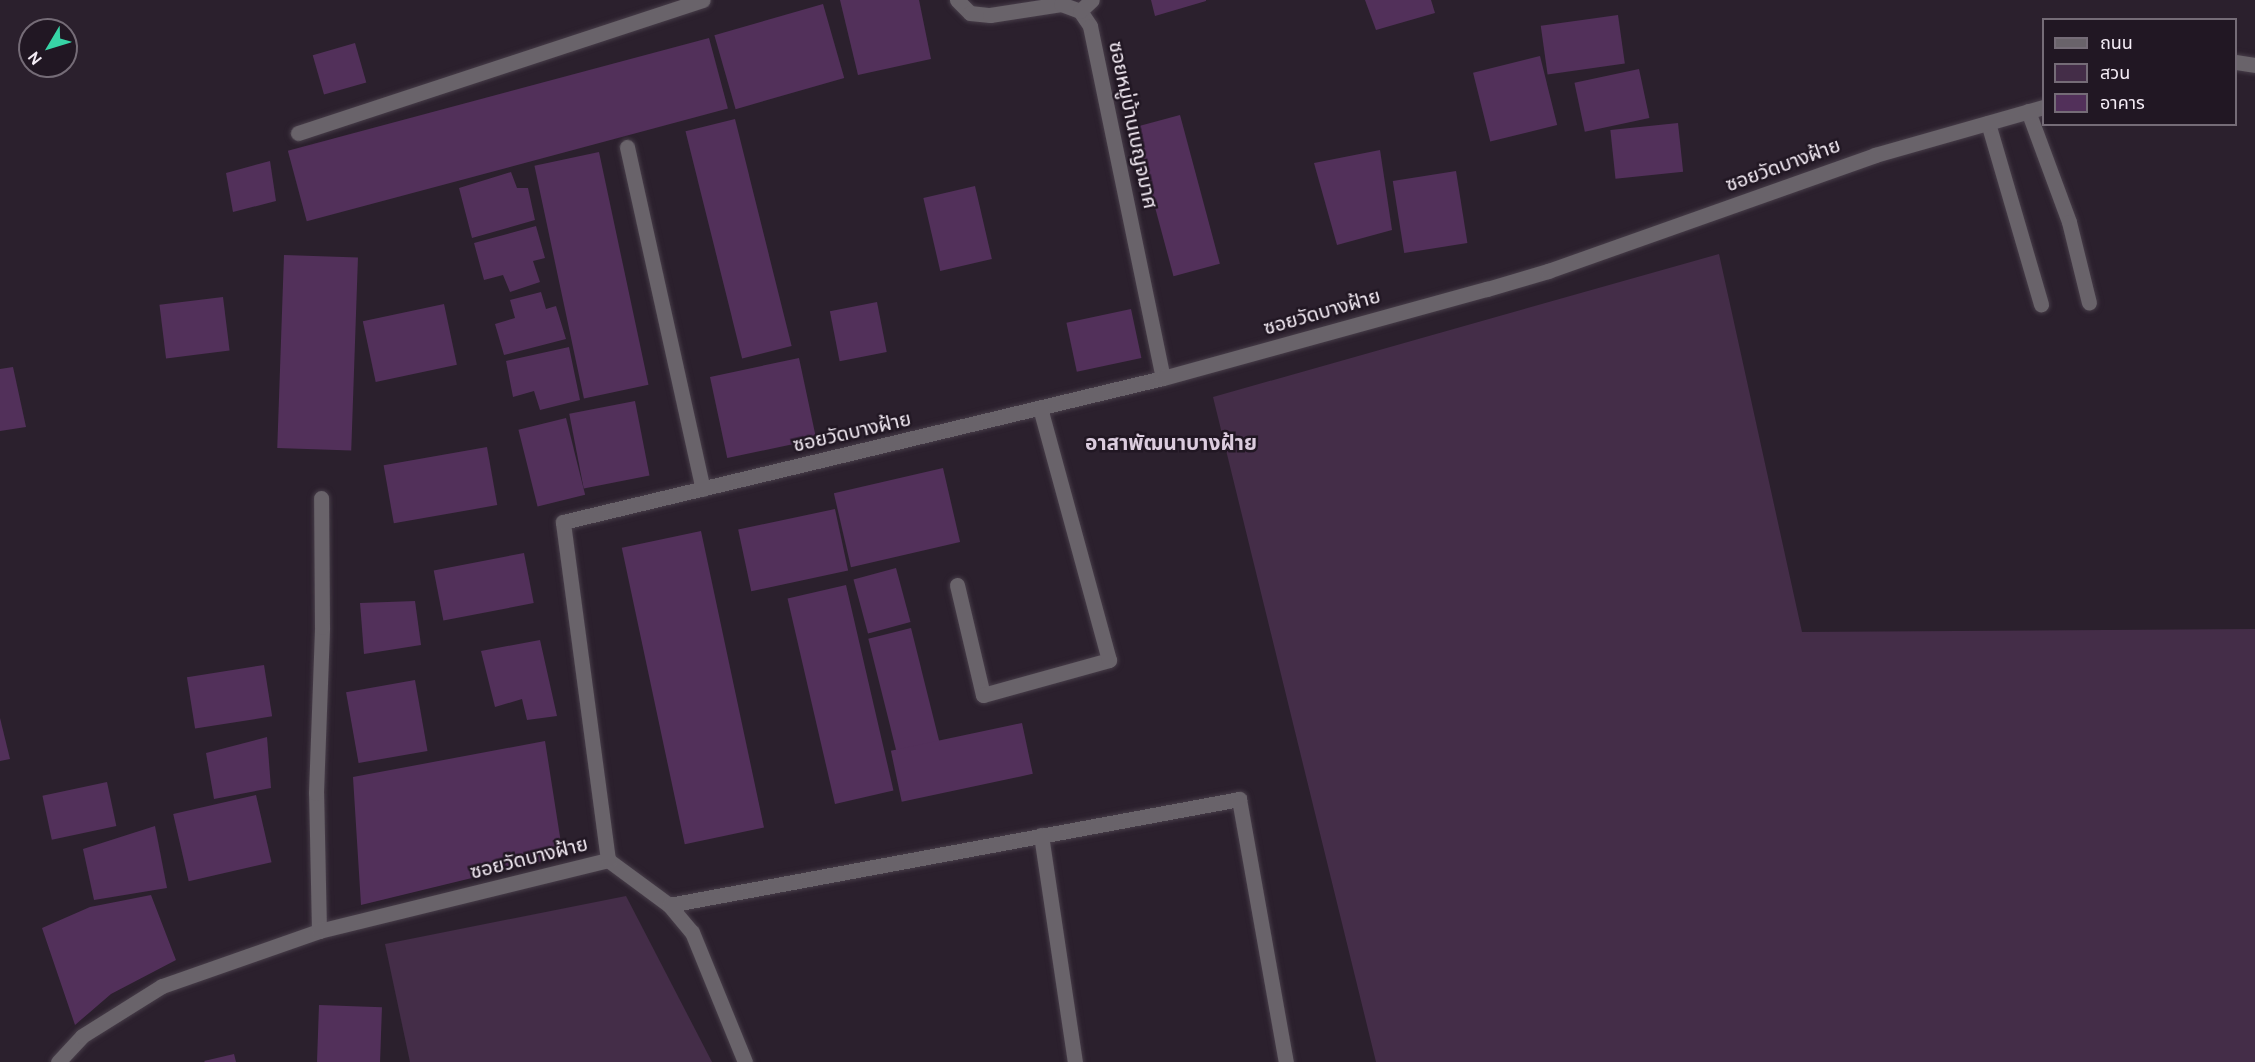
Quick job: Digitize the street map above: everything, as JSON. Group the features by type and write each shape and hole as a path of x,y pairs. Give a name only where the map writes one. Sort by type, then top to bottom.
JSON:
{"street":[{"path":"298,133 703,0"},
{"path":"957,0 970,13 990,15 1061,4 1080,11 1092,0"},
{"name":"ซอยหมู่บ้านเบญจมาศ","path":"1080,11 1090,26 1100,62 1163,378"},
{"path":"2237,62 2255,65"},
{"path":"2036,109 2069,222 2089,303"},
{"name":"ซอยวัดบางฝ้าย","path":"58,1062 82,1036 162,986 319,931 608,860 563,522 1163,378 1548,271 1875,155 2036,109"},
{"path":"1988,123 2041,304"},
{"path":"627,147 703,489"},
{"path":"957,585 983,695 1108,660 1040,408"},
{"path":"319,931 316,794 322,627 321,498"},
{"path":"669,905 1239,799 1286,1062"},
{"path":"1041,835 1075,1062"},
{"path":"608,860 669,905 692,932 745,1062"}],"green space":[{"path":"1719,254 1802,632 2255,629 2255,1062 1376,1062 1213,397"},
{"path":"626,896 712,1062 410,1062 385,944"}],"building":[{"path":"840,0 919,0 931,59 858,75"},
{"path":"1151,0 1206,0 1206,1 1155,16"},
{"path":"1365,0 1431,0 1435,13 1376,30"},
{"path":"823,4 844,78 736,109 714,35"},
{"path":"1618,15 1625,64 1548,74 1541,26"},
{"path":"709,38 728,109 307,221 288,151"},
{"path":"355,43 366,82 324,95 313,55"},
{"path":"1540,56 1557,125 1490,142 1473,73"},
{"path":"1639,69 1649,118 1585,132 1574,83"},
{"path":"1180,115 1220,264 1173,276 1134,127"},
{"path":"735,119 792,346 742,358 686,131"},
{"path":"1678,123 1683,172 1615,179 1610,130"},
{"path":"1380,150 1392,230 1337,245 1314,163"},
{"path":"599,152 648,385 584,399 534,166"},
{"path":"270,161 276,201 233,212 226,173"},
{"path":"1456,171 1467,243 1404,253 1393,181"},
{"path":"511,172 517,188 528,188 535,220 472,238 459,188"},
{"path":"975,186 992,259 940,271 923,198"},
{"path":"536,226 545,258 533,261 540,282 510,292 503,275 484,280 474,243"},
{"path":"284,255 358,258 351,450 277,448"},
{"path":"541,292 546,309 556,306 566,339 504,355 495,324 515,318 510,300"},
{"path":"223,297 230,351 166,358 159,305"},
{"path":"877,302 887,352 840,361 830,311"},
{"path":"444,304 457,365 376,382 363,321"},
{"path":"1131,309 1141,358 1077,372 1066,323"},
{"path":"569,347 580,400 540,410 534,391 513,397 506,361"},
{"path":"799,358 816,439 727,458 710,377"},
{"path":"13,367 26,427 0,431 0,369"},
{"path":"635,401 650,476 584,488 569,414"},
{"path":"566,418 585,495 538,507 518,430"},
{"path":"487,447 497,505 394,523 384,465"},
{"path":"943,468 960,542 851,567 834,493"},
{"path":"835,509 848,571 751,591 738,530"},
{"path":"701,531 764,827 685,844 622,548"},
{"path":"524,553 534,603 443,621 434,571"},
{"path":"896,568 910,622 868,633 853,579"},
{"path":"846,585 893,791 835,804 788,598"},
{"path":"415,601 421,645 364,654 360,603"},
{"path":"911,628 942,751 899,762 868,639"},
{"path":"540,640 557,716 527,720 522,699 495,707 481,651"},
{"path":"264,665 272,716 195,729 187,677"},
{"path":"415,680 428,751 359,763 346,692"},
{"path":"0,718 10,759 0,761"},
{"path":"1022,723 1033,774 902,802 891,751"},
{"path":"267,737 271,788 214,799 206,753"},
{"path":"545,741 563,856 361,905 353,777"},
{"path":"107,782 116,826 52,840 42,796"},
{"path":"256,795 272,862 189,881 173,814"},
{"path":"155,826 167,888 94,900 83,849"},
{"path":"151,895 176,960 111,994 75,1025 42,928 90,907"},
{"path":"319,1005 382,1007 380,1062 317,1062"},
{"path":"234,1054 236,1062 204,1061"}],"district":[{"name":"อาสาพัฒนาบางฝ้าย","path":"1171,443"}]}
